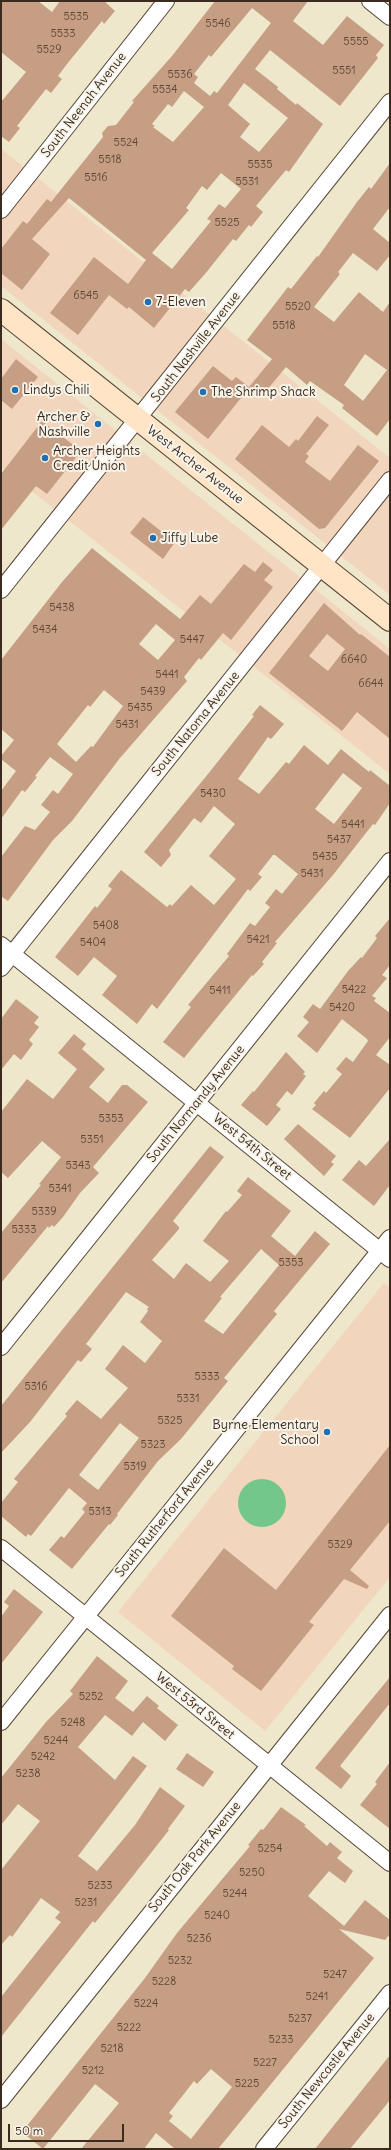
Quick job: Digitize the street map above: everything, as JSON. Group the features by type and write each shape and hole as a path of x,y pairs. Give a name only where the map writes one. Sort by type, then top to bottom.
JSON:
{"main road":[{"name":"West Archer Avenue","path":"1,310 390,620"}],"street":[{"name":"South Neenah Avenue","path":"1,210 166,1"},
{"path":"370,1 390,17"},
{"name":"South Nashville Avenue","path":"1,590 390,102"},
{"name":"South Natoma Avenue","path":"1,968 7,950 245,662 390,480"},
{"name":"South Normandy Avenue","path":"1,1347 390,861"},
{"name":"West 54th Street","path":"7,950 385,1255"},
{"name":"South Rutherford Avenue","path":"1,1722 385,1255 390,1238"},
{"name":"West 53rd Street","path":"1,1548 390,1863"},
{"name":"South Oak Park Avenue","path":"1,2100 390,1615"},
{"name":"South Newcastle Avenue","path":"264,2149 390,1993"}],"shaded area":[{"path":"1,149 390,458 390,595 1,286"},
{"path":"1,339 390,649 390,774 1,467"},
{"name":"Byrne Elementary School","path":"384,1283 390,1288 390,1577 265,1731 118,1612"}],"green space":[{"path":"257,1479 267,1479 279,1486 286,1498 286,1508 279,1520 267,1527 257,1527 249,1523 242,1516 238,1508 238,1498 242,1490 249,1483"}],"building":[{"path":"1,1 38,1 52,12 60,1 104,1 115,11 104,24 102,21 67,64 58,76 62,79 51,93 46,89 17,126 20,128 9,142 1,136 1,102 26,72 1,52"},
{"path":"215,1 308,1 293,21 323,45 347,16 384,45 376,55 378,58 340,106 270,50 255,69 278,87 277,89 296,105 297,103 323,124 289,172 286,170 256,206 263,212 251,227 249,225 236,241 233,239 189,292 185,289 154,328 129,307 127,309 109,295 78,335 50,313 94,257 128,284 146,260 69,198 32,239 50,254 22,290 1,273 1,249 23,221 27,224 47,199 51,202 103,137 102,133 108,126 116,125 134,102 132,101 172,56","holes":["252,8 271,23 217,93 214,91 210,96 194,83 198,77 194,74 209,55 211,57","244,83 288,118 259,152 240,137 250,124 228,105","184,91 204,107 173,142 153,127 155,126 152,124 168,104 172,107","221,173 241,189 225,208 219,204 207,219 211,221 172,269 152,253 189,210 186,208 202,186 207,190"]},
{"path":"390,163 390,207 373,229 390,243 390,255 377,271 353,253 338,272 340,274 314,307 334,322 359,292 383,312 390,302 390,419 377,436 342,408 344,405 310,381 307,385 286,367 261,397 249,388 208,439 175,412 213,366 232,381 236,377 249,387 272,359 247,340 288,287 291,289 317,256 318,257 369,187 371,189","holes":["365,354 387,370 363,401 344,385"]},
{"name":"Lindys Chili","path":"16,359 38,377 12,409 1,400 1,379"},
{"path":"317,416 329,425 306,454 309,456 305,462 330,481 358,445 379,461 325,528 319,529 235,459 262,425 289,447 296,439 298,441"},
{"name":"Archer Heights Credit Union","path":"42,421 81,451 47,494 36,486 1,530 1,474"},
{"name":"Jiffy Lube","path":"143,517 175,542 163,559 130,533"},
{"path":"92,548 180,619 200,595 211,604 244,564 255,572 263,562 273,570 264,580 273,587 231,640 223,633 201,660 199,658 184,677 187,681 120,758 72,821 53,840 8,901 1,896 1,857 25,826 35,830 50,812 41,805 53,790 58,794 73,774 50,757 35,776 37,777 25,792 22,790 1,819 1,791 16,771 1,759 1,756 14,740 1,729 1,660 62,582","holes":["156,624 175,640 158,660 139,644","104,690 123,706 93,747 91,746 76,762 57,744 88,705 90,707"]},
{"path":"324,603 360,635 361,634 390,657 390,739 357,712 342,731 269,673","holes":["327,634 345,649 328,671 309,656"]},
{"path":"260,705 284,724 271,739 268,737 238,779 259,794 286,762 289,764 304,745 328,765 341,749 369,772 370,770 390,786 390,803 375,825 373,824 333,875 275,942 277,943 262,962 264,964 253,976 252,975 184,1058 163,1042 191,1007 188,1005 229,956 227,954 250,923 255,926 270,907 265,903 276,889 282,894 298,874 275,855 273,855 258,874 262,877 250,891 248,889 157,1009 152,1004 137,1024 102,995 117,976 94,957 78,976 55,957 95,906 97,908 112,889 108,886 121,870 167,907 170,904 172,906 191,885 214,905 236,879 209,856 235,824 214,806 201,823 194,818 169,850 171,855 161,867 144,852 254,716 252,715","holes":["343,773 362,788 334,824 315,809"]},
{"path":"390,918 390,965 382,975 387,978 372,996 376,998 374,1001 390,1013 390,1037 376,1055 390,1065 390,1088 350,1138 312,1109 316,1105 314,1103 324,1091 326,1093 342,1074 336,1069 346,1057 353,1062 368,1041 367,1039 342,1019 317,1053 297,1036 309,1022 303,1017 313,1004 320,1009 348,971 361,957 362,958 377,938 375,936"},
{"path":"16,999 39,1017 34,1023 39,1027 29,1040 33,1044 21,1060 14,1054 1,1070 1,1019"},
{"path":"74,1034 86,1044 82,1049 105,1069 89,1087 108,1103 122,1085 127,1085 148,1102 93,1167 99,1173 80,1193 54,1227 52,1225 49,1228 48,1226 1,1283 1,1233 41,1185 39,1184 61,1157 42,1141 8,1178 1,1172 1,1112 27,1079 53,1099 77,1069 58,1053"},
{"path":"286,1052 305,1072 303,1074 306,1076 292,1095 287,1091 276,1105 281,1109 267,1126 241,1105 253,1091 254,1092"},
{"path":"298,1124 336,1156 331,1162 334,1164 324,1176 284,1139"},
{"path":"390,1139 390,1185 374,1206 342,1180 359,1160 366,1166"},
{"path":"210,1146 224,1157 173,1221 179,1229 152,1260 174,1279 186,1263 210,1282 229,1261 203,1241 226,1211 227,1212 242,1195 237,1191 248,1177 291,1211 271,1236 295,1256 315,1231 330,1244 274,1311 277,1314 224,1378 228,1381 181,1439 158,1461 117,1514 118,1515 72,1569 49,1550 61,1536 64,1538 85,1512 82,1509 87,1503 69,1488 31,1536 28,1534 26,1537 1,1516 1,1503 18,1482 14,1479 67,1416 65,1414 77,1400 101,1419 128,1388 105,1369 123,1345 145,1363 162,1341 140,1322 148,1311 147,1309 149,1307 126,1292 86,1344 92,1349 81,1362 78,1360 30,1422 1,1453 1,1406","holes":["261,1249 279,1265 223,1334 204,1321 222,1298 220,1297","120,1423 139,1438 98,1490 79,1475"]},
{"path":"390,1445 390,1521 350,1570 369,1586 367,1589 344,1579 309,1622 314,1625 261,1691 232,1669 234,1666 171,1616 224,1548 276,1590"},
{"path":"14,1589 43,1612 1,1664 1,1617 9,1606 4,1602"},
{"path":"97,1656 128,1681 115,1698 133,1712 147,1696 159,1706 157,1708 178,1725 165,1741 143,1722 132,1736 105,1715 78,1747 115,1780 133,1756 147,1766 78,1856 97,1871 135,1825 160,1787 185,1806 168,1829 169,1830 121,1891 95,1923 93,1921 1,2037 1,1997 61,1922 55,1918 60,1912 41,1898 12,1937 10,1935 1,1945 1,1870 40,1821 18,1804 1,1825 1,1778 46,1722 73,1694 70,1691"},
{"path":"390,1677 390,1703 340,1766 351,1776 341,1789 315,1768"},
{"path":"187,1753 214,1772 203,1787 176,1769"},
{"path":"390,1762 390,1829 360,1805 377,1784 375,1782"},
{"path":"281,1807 306,1825 304,1826 327,1846 330,1842 342,1852 337,1858 353,1871 345,1883 329,1871 308,1896 344,1926 365,1900 390,1920 390,1934 385,1940 339,1929 374,1958 218,2149 175,2149 156,2133 144,2149 81,2149 119,2103 95,2084 43,2149 22,2132 145,1978 177,1933 250,1846 248,1845 261,1829 263,1830","holes":["211,2069 232,2087 191,2139 169,2121 173,2116 169,2113 194,2081 197,2084"]},
{"path":"390,2055 390,2100 350,2149 315,2149"}],"place":[{"name":"7-Eleven","path":"148,302"},
{"name":"Lindys Chili","path":"15,390"},
{"name":"The Shrimp Shack","path":"203,392"},
{"name":"Archer & Nashville","path":"98,424"},
{"name":"Archer Heights Credit Union","path":"45,458"},
{"name":"Jiffy Lube","path":"153,538"},
{"name":"Byrne Elementary School","path":"327,1432"}]}
